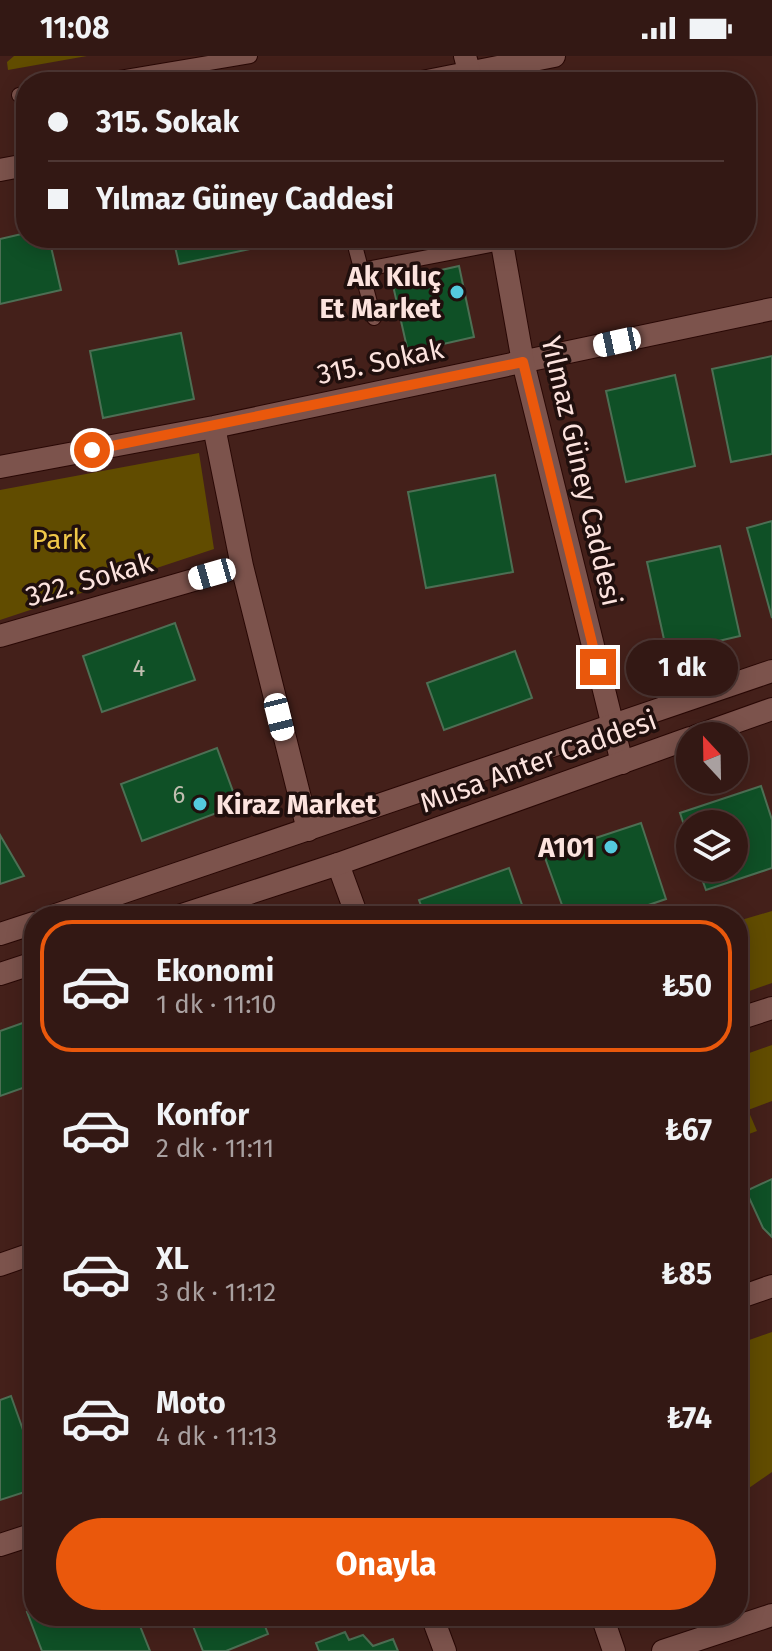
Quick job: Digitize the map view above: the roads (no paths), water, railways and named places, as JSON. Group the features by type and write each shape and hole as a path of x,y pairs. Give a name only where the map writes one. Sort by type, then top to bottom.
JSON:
{"street":[{"path":"469,70 554,56"},
{"name":"Yılmaz Güney Caddesi","path":"502,248 523,362 622,763"},
{"name":"315. Sokak","path":"0,467 214,427 772,309"},
{"path":"214,427 242,566 308,830"},
{"name":"322. Sokak","path":"0,636 242,566"},
{"name":"Musa Anter Caddesi","path":"83,906 772,671"},
{"name":"Musa Anter Caddesi","path":"735,722 772,709"},
{"name":"Musa Anter Caddesi","path":"210,906 338,864 676,743"},
{"path":"338,864 353,906"},
{"path":"0,934 24,926"},
{"path":"0,974 24,966"},
{"path":"748,1016 772,1008"},
{"path":"0,1265 24,1257"},
{"path":"748,1294 772,1286"},
{"path":"0,1545 24,1537"},
{"path":"748,1623 772,1615"},
{"path":"436,1626 445,1651"},
{"path":"605,1626 614,1651"},
{"path":"663,1651 739,1626"}],"lane":[{"path":"131,72 162,63 250,56"},
{"path":"356,248 374,318"},
{"path":"361,270 464,248"}],"place":[{"name":"Ak Kılıç Et Market","path":"457,292"},
{"name":"Kiraz Market","path":"200,804"},
{"name":"A101","path":"611,847"}],"park label":[{"name":"Park","path":"59,539"}]}
